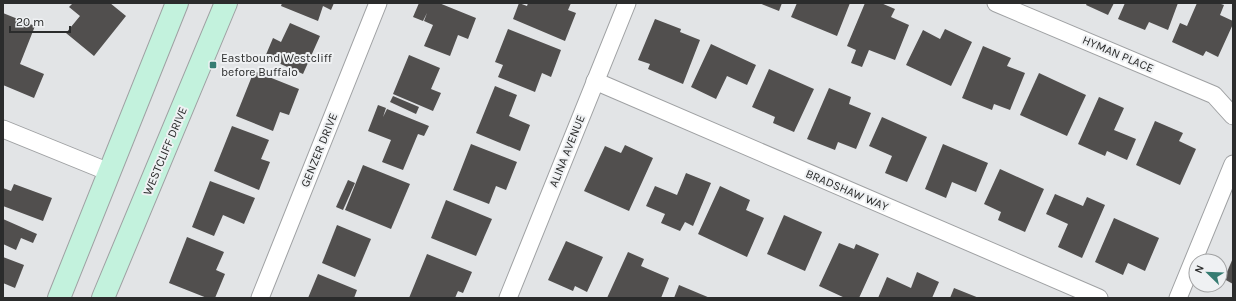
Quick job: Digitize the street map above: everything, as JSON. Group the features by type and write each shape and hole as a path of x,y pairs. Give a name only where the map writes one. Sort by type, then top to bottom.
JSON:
{"main road":[{"path":"59,298 177,3"},
{"name":"WESTCLIFF DRIVE","path":"103,298 226,3"}],"street":[{"name":"GENZER DRIVE","path":"260,298 378,3"},
{"name":"ALINA AVENUE","path":"508,298 626,3"},
{"name":"HYMAN PLACE","path":"996,3 1214,95 1233,116"},
{"name":"BRADSHAW WAY","path":"595,81 1099,298"},
{"path":"3,129 109,172"},
{"path":"1178,298 1233,164"}],"building":[{"path":"73,3 110,3 126,16 94,56 66,33 80,16 69,7"},
{"path":"282,3 334,3 331,10 323,6 318,21 281,6"},
{"path":"419,3 439,3 476,18 468,39 458,35 450,56 424,46 433,25 424,21 427,13 423,21 413,17"},
{"path":"519,3 527,6 528,3 571,3 568,10 576,13 565,41 513,19"},
{"path":"759,3 782,3 779,11"},
{"path":"797,3 850,3 837,36 791,17"},
{"path":"865,3 881,3 895,9 891,17 909,25 895,60 869,50 862,67 851,63 856,50 847,46"},
{"path":"1087,3 1114,3 1108,15 1086,5"},
{"path":"1125,3 1178,3 1168,30 1149,22 1145,30 1118,19"},
{"path":"1197,3 1218,3 1224,5 1220,15 1233,21 1218,57 1206,51 1203,56 1172,42 1180,23 1187,26"},
{"path":"3,13 35,26 20,64 44,74 34,98 3,85"},
{"path":"655,19 681,29 680,32 700,40 683,84 648,69 650,64 638,60"},
{"path":"290,23 320,36 303,74 265,57 273,38 281,42"},
{"path":"508,29 561,50 551,77 542,73 535,92 498,77 503,65 495,62"},
{"path":"945,29 972,42 951,86 906,65 923,30 940,39"},
{"path":"711,44 756,65 747,85 727,76 716,99 691,87"},
{"path":"983,46 1011,58 1007,66 1025,73 1010,110 994,104 992,110 962,98"},
{"path":"409,55 440,68 431,89 441,93 433,111 393,94"},
{"path":"769,69 814,89 794,132 773,123 775,117 752,107"},
{"path":"254,71 299,89 289,115 280,112 273,131 236,116"},
{"path":"1039,73 1086,95 1067,136 1020,115"},
{"path":"495,86 517,95 509,116 530,125 520,151 476,133"},
{"path":"829,88 851,97 849,104 871,113 856,149 838,142 835,150 807,139"},
{"path":"393,96 419,107 416,114 390,102"},
{"path":"1099,97 1124,108 1114,130 1136,139 1127,160 1107,151 1105,156 1078,144"},
{"path":"378,105 386,108 383,117 387,109 429,126 424,136 418,134 403,170 382,162 391,140 368,131"},
{"path":"882,117 927,137 907,182 885,173 892,156 869,146"},
{"path":"1155,121 1183,133 1179,141 1196,149 1180,185 1136,165"},
{"path":"232,126 269,140 261,159 270,162 259,190 214,171"},
{"path":"471,144 517,162 506,190 496,186 489,204 453,190"},
{"path":"943,144 988,163 976,192 952,182 946,198 925,189"},
{"path":"625,145 653,158 629,211 584,191 605,146 621,153"},
{"path":"363,165 410,184 391,229 345,210"},
{"path":"1000,169 1044,189 1025,232 998,220 1001,212 984,204"},
{"path":"686,173 711,183 693,226 685,222 680,231 661,223 665,214 646,206 655,186 677,195"},
{"path":"348,180 355,183 343,210 336,207"},
{"path":"210,181 255,198 244,224 223,215 214,236 192,227"},
{"path":"14,184 52,198 43,221 3,206 3,188 11,191"},
{"path":"720,186 750,200 746,210 764,218 747,257 698,234"},
{"path":"1055,194 1083,206 1087,197 1105,205 1082,258 1058,247 1068,224 1046,214"},
{"path":"446,200 492,219 476,256 431,238"},
{"path":"784,215 822,232 805,271 767,254"},
{"path":"1114,218 1159,238 1145,271 1128,263 1123,275 1095,262"},
{"path":"3,219 37,234 33,243 21,238 16,250 3,244"},
{"path":"337,225 371,239 355,277 322,263"},
{"path":"187,237 224,252 216,270 225,274 215,298 207,298 169,283"},
{"path":"566,241 603,257 587,292 575,286 573,291 548,280"},
{"path":"839,243 854,249 856,244 879,254 859,298 845,298 819,286"},
{"path":"628,252 644,259 641,266 669,278 661,298 607,298"},
{"path":"427,254 472,272 463,293 458,291 455,298 409,298"},
{"path":"3,257 24,265 15,288 3,283"},
{"path":"1233,258 1233,284 1228,281 1228,270"},
{"path":"917,272 939,282 932,298 878,298 887,277 911,288"},
{"path":"318,274 357,290 354,298 308,298"},
{"path":"679,285 710,298 674,298"},
{"path":"954,288 979,298 950,298"}],"place":[{"name":"Eastbound Westcliff before Buffalo","path":"213,65"}]}
